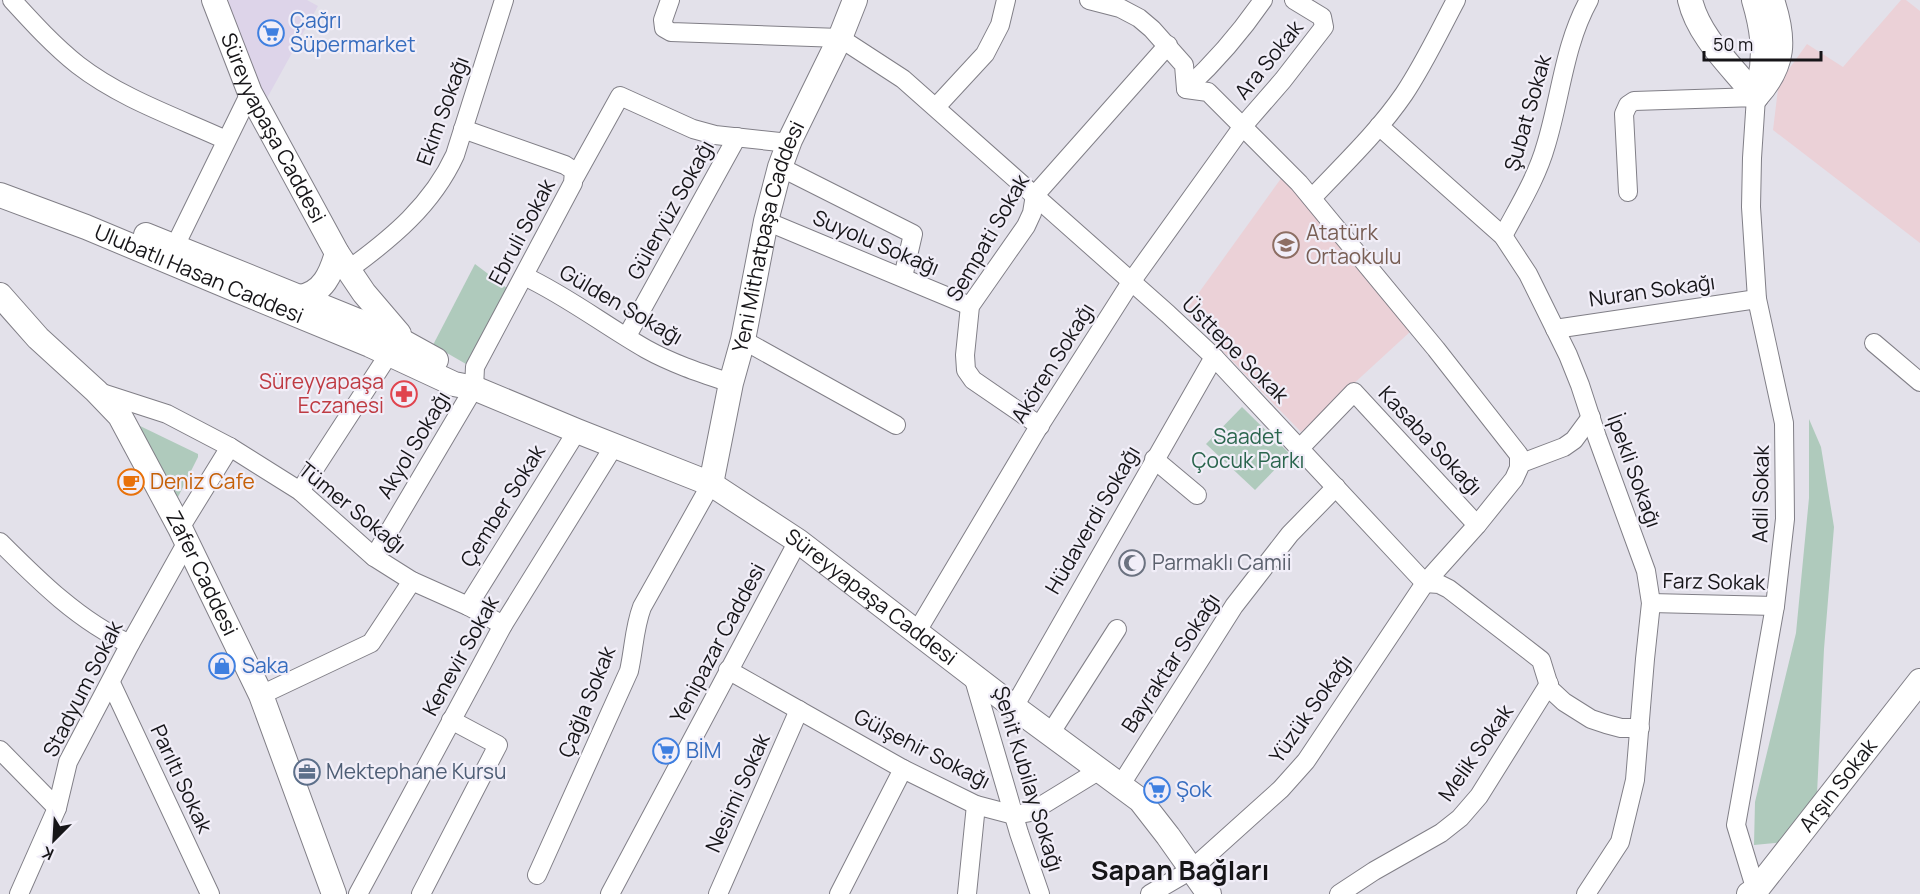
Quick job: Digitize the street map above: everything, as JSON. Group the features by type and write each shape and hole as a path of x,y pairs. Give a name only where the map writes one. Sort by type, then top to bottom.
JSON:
{"street":[{"path":"12,0 79,66 118,91 226,140"},
{"name":"Süreyyapaşa Caddesi","path":"214,0 250,93 342,261 380,313 399,353"},
{"name":"Ekim Sokağı","path":"342,261 394,234 431,197 446,175 464,129 504,0"},
{"path":"670,0 663,20 664,28 671,32 840,38"},
{"name":"Yeni Mithatpaşa Caddesi","path":"711,484 730,383 743,340 766,221 780,167 789,143 840,38 855,0"},
{"path":"936,106 985,54 1000,25 1006,0"},
{"path":"1089,0 1120,8 1139,18 1168,45 1184,64 1186,89"},
{"path":"1186,89 1226,47 1263,0"},
{"name":"Ara Sokak","path":"1243,126 1324,27 1322,17 1294,0"},
{"path":"1312,198 1379,126 1415,76 1456,0"},
{"name":"Şubat Sokak","path":"1503,236 1529,189 1539,164 1565,63 1582,13 1589,0"},
{"path":"1690,0 1707,36 1756,96"},
{"path":"1738,0 1756,96"},
{"path":"1754,0 1764,59 1756,96"},
{"path":"1628,192 1624,114 1628,105 1634,101 1756,96 1776,70 1779,57 1780,32 1772,0"},
{"name":"Üsttepe Sokak","path":"840,38 903,79 936,106 1214,357 1425,583 1439,584 1449,589 1532,652 1541,660 1554,693 1591,719 1621,728 1640,728"},
{"name":"Sempati Sokak","path":"1040,426 973,380 966,370 966,333 970,306 1026,226 1032,213 1035,195 1168,45"},
{"path":"1186,89 1208,92 1312,198 1519,455 1519,465 1564,447 1574,440 1591,417"},
{"path":"176,246 250,93"},
{"path":"575,177 620,96 693,129 789,143"},
{"name":"Adil Sokak","path":"1755,892 1736,825 1775,606 1785,519 1784,423 1757,298 1751,207 1756,96"},
{"name":"Akören Sokağı","path":"916,633 1040,426 1131,282 1243,126"},
{"name":"İpekli Sokağı","path":"1379,126 1503,236 1528,274 1568,355 1646,571 1651,603 1635,780 1620,842 1586,894"},
{"name":"Ebruli Sokak","path":"464,129 565,165 574,171 575,177 475,367 474,388"},
{"name":"Güleryüz Sokağı","path":"627,336 737,137"},
{"path":"780,167 913,234 903,277"},
{"name":"Ulubatlı Hasan Caddesi","path":"0,180 176,246 377,330"},
{"name":"Ulubatlı Hasan Caddesi","path":"0,195 399,353"},
{"name":"Suyolu Sokağı","path":"766,221 970,306"},
{"path":"300,297 318,291 342,261"},
{"name":"Süreyyapaşa Caddesi","path":"342,261 353,292 365,314 399,353 459,373 474,388 711,484 798,540 1050,735 1140,800 1209,894"},
{"name":"Gülden Sokağı","path":"524,276 578,304 665,359 730,383"},
{"name":"Zafer Caddesi","path":"0,295 38,338 120,416 183,535 261,695 334,894"},
{"name":"Nuran Sokağı","path":"1555,328 1757,298"},
{"path":"743,340 896,425"},
{"path":"1874,343 1920,382"},
{"path":"300,491 399,353"},
{"name":"Hüdaverdi Sokağı","path":"1014,707 1214,357"},
{"name":"Akyol Sokağı","path":"374,557 474,388"},
{"name":"Tümer Sokağı","path":"96,391 167,414 230,447 300,491 374,557 412,581 468,606 503,625"},
{"name":"Kasaba Sokağı","path":"1300,448 1354,392 1477,525"},
{"name":"Çember Sokak","path":"468,606 577,431"},
{"name":"Kenevir Sokak","path":"358,894 503,625 614,446"},
{"path":"183,535 230,447"},
{"path":"1154,459 1197,495"},
{"name":"Yüzük Sokağı","path":"1150,894 1191,870 1281,789 1306,761 1425,583 1514,479 1519,465"},
{"name":"Çağla Sokak","path":"537,875 629,671 636,622 642,607 711,484"},
{"name":"Bayraktar Sokağı","path":"1120,786 1234,606 1290,534 1336,487"},
{"name":"Stadyum Sokak","path":"19,894 57,808 68,762 111,683 183,535"},
{"name":"Yenipazar Caddesi","path":"610,894 798,540"},
{"path":"0,542 44,584 80,613 112,636 130,644"},
{"path":"261,695 371,643 412,581"},
{"name":"Farz Sokak","path":"1651,603 1775,606"},
{"path":"1050,735 1117,629"},
{"name":"Gülşehir Sokağı","path":"728,670 903,769 976,805 1014,815"},
{"name":"Şehit Kubilay Sokağı","path":"973,676 1040,894"},
{"name":"Arşın Sokak","path":"1755,892 1920,681"},
{"name":"Parıltı Sokak","path":"111,683 210,894"},
{"name":"Melik Sokak","path":"1339,894 1441,833 1460,818 1479,796 1549,684"},
{"name":"Nesimi Sokak","path":"718,894 800,710"},
{"path":"421,894 498,746 451,720"},
{"path":"0,750 57,808"},
{"path":"839,894 903,769"},
{"path":"1014,815 1031,812 1098,771"},
{"path":"967,894 976,805"}],"shaded area":[{"name":"Çağrı Süpermarket","path":"228,0 307,0 318,6 261,109"},
{"path":"1901,0 1906,0 1920,11 1920,243 1773,130 1781,80 1807,44 1843,67"},
{"name":"Atatürk Ortaokulu","path":"1282,177 1411,331 1301,432 1185,312"}],"green space":[{"path":"475,264 508,289 466,364 433,345"},
{"name":"Saadet Çocuk Parkı","path":"1242,407 1290,454 1255,490 1206,444"},
{"path":"1809,419 1821,447 1834,527 1824,649 1817,794 1785,842 1754,845 1755,802 1796,633 1809,498"},
{"path":"138,425 198,454 178,497 174,495"}],"place":[{"name":"Çağrı Süpermarket","path":"271,33"},
{"name":"Atatürk Ortaokulu","path":"1286,245"},
{"name":"Süreyyapaşa Eczanesi","path":"404,394"},
{"name":"Deniz Cafe","path":"131,482"},
{"name":"Parmaklı Camii","path":"1132,563"},
{"name":"Saka","path":"222,666"},
{"name":"BİM","path":"666,751"},
{"name":"Mektephane Kursu","path":"307,772"},
{"name":"Şok","path":"1157,790"}],"district":[{"name":"Sapan Bağları","path":"1180,871"}]}
